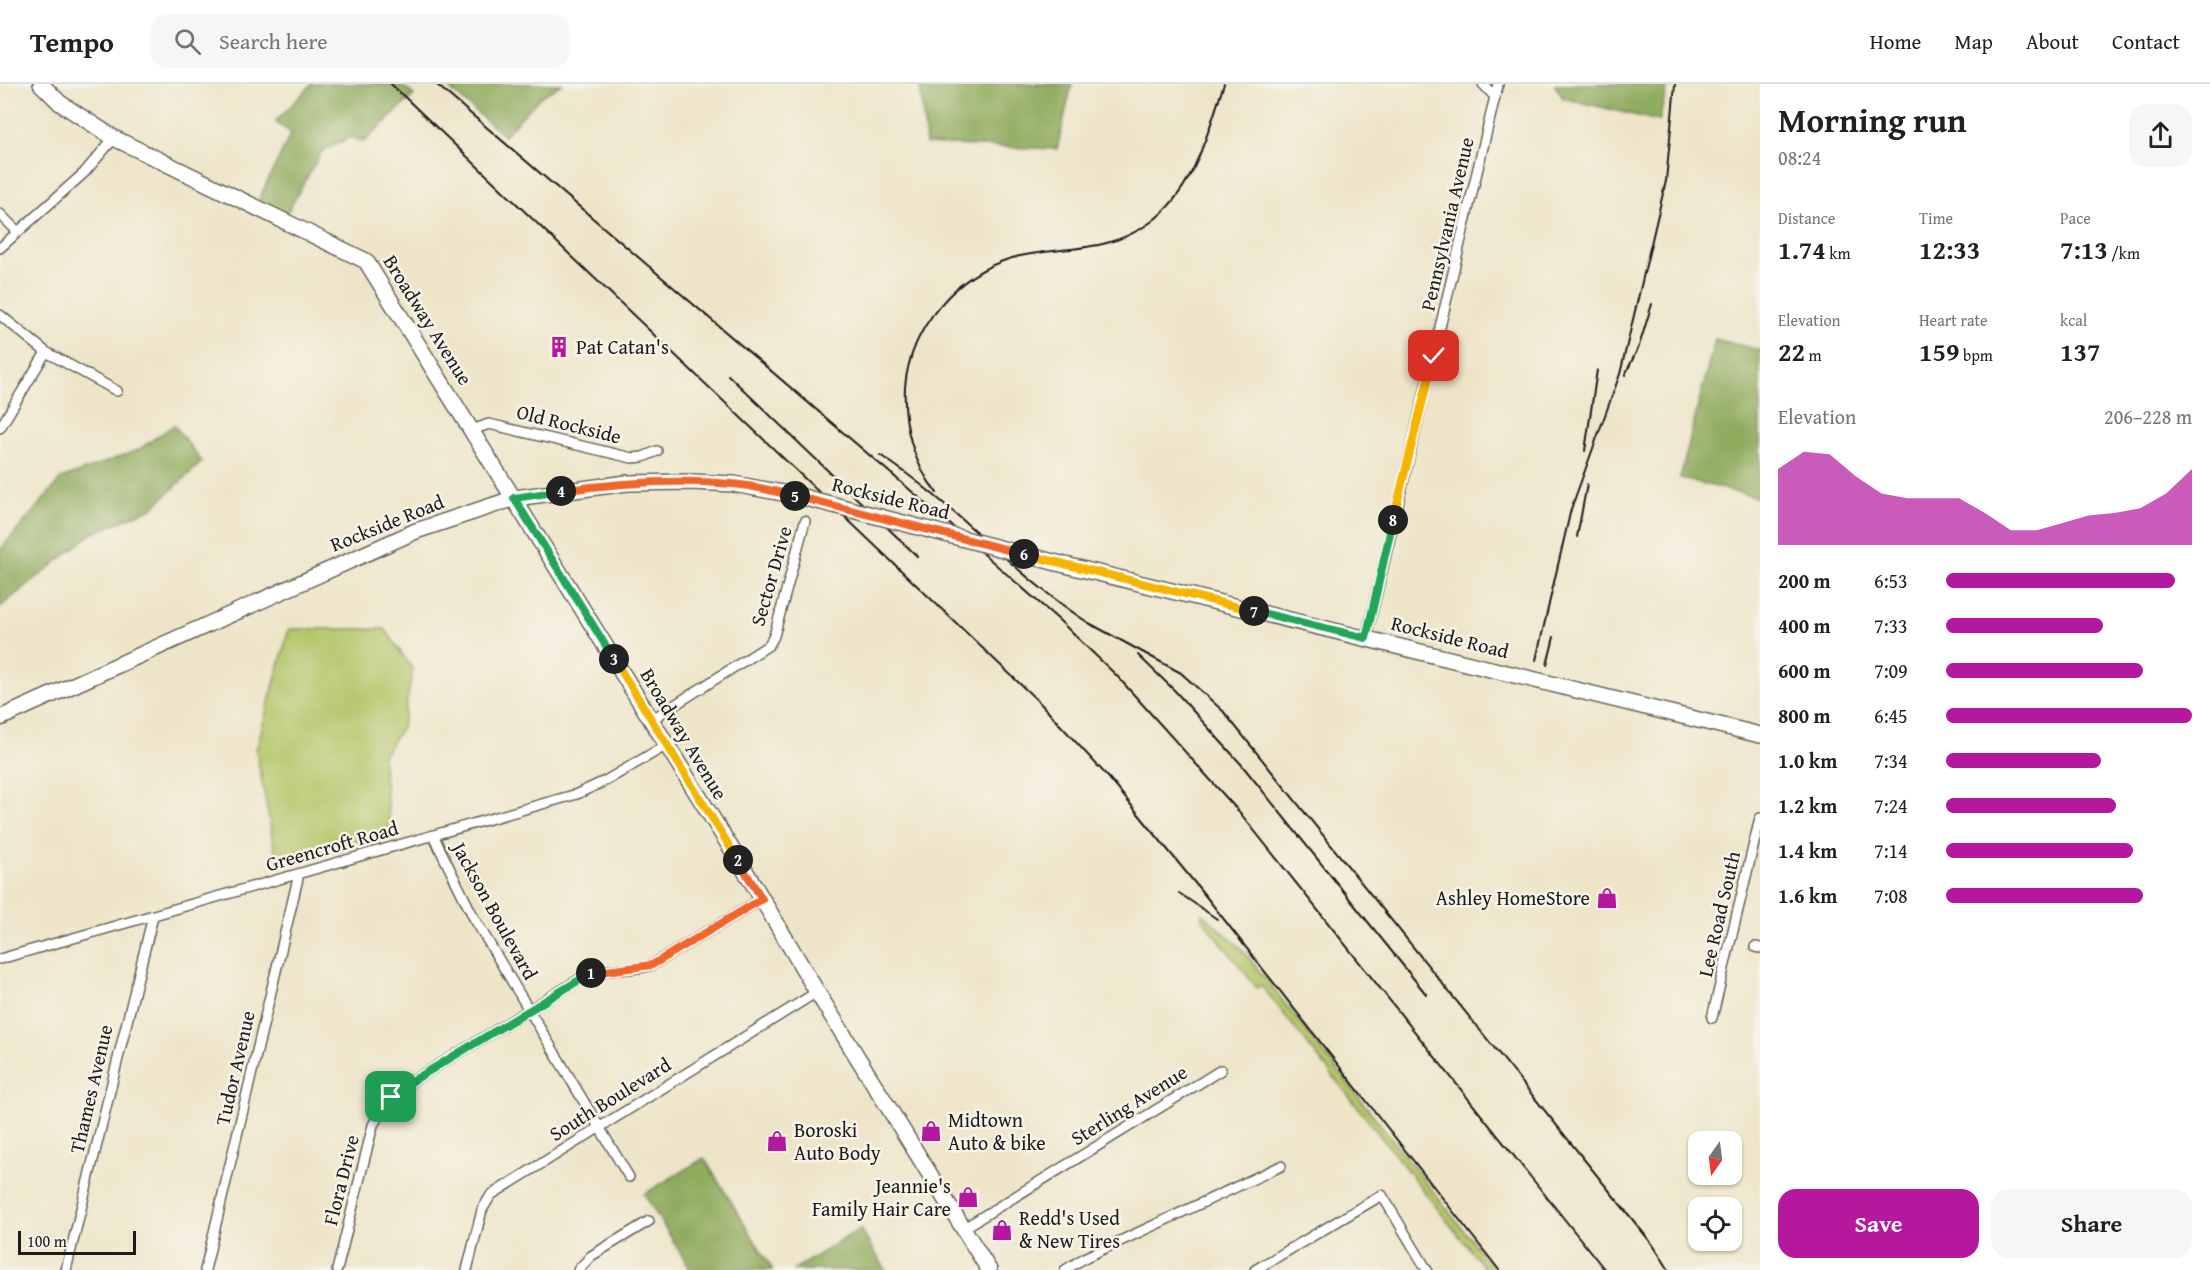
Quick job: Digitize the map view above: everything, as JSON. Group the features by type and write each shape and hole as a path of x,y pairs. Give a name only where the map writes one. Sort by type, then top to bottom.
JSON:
{"main road":[{"name":"Broadway Avenue","path":"41,84 60,103 114,138 366,261 989,1270"},
{"name":"Rockside Road","path":"0,718 388,543 514,498 627,483 691,482 734,484 799,496 1057,563 1760,735"}],"street":[{"path":"1483,84 1495,97"},
{"name":"Pennsylvania Avenue","path":"1366,638 1498,84"},
{"path":"0,248 84,173 114,138"},
{"path":"0,214 18,232"},
{"path":"0,315 46,352 117,391"},
{"path":"0,428 46,352"},
{"name":"Old Rockside","path":"472,430 489,424 632,458 643,457 657,451"},
{"name":"Sector Drive","path":"651,720 769,645 774,636 805,521"},
{"name":"Greencroft Road","path":"1,961 577,794 607,780 665,746"},
{"name":"Lee Road South","path":"1712,1018 1760,818"},
{"name":"Jackson Boulevard","path":"433,836 474,918 629,1177"},
{"name":"Tudor Avenue","path":"205,1270 298,874"},
{"name":"Flora Drive","path":"337,1270 371,1131 386,1103 401,1088 594,972 652,965 762,899"},
{"name":"Thames Avenue","path":"66,1270 153,916"},
{"name":"South Boulevard","path":"467,1270 482,1210 491,1195 817,992"},
{"name":"Sterling Avenue","path":"964,1228 1221,1070"},
{"path":"1065,1270 1086,1257 1281,1166"},
{"path":"1255,1270 1382,1195 1427,1270"},
{"path":"578,1270 591,1256 649,1221"}],"green space":[{"path":"312,84 400,84 414,95 364,142 351,137 322,151 283,220 255,207 291,133 275,122"},
{"path":"444,84 562,84 540,97 504,136"},
{"path":"920,84 1072,84 1057,149 926,144"},
{"path":"1554,84 1668,84 1659,121 1563,98"},
{"path":"1715,339 1760,350 1760,498 1680,478"},
{"path":"174,425 202,462 152,508 93,533 0,607 0,550 61,479 138,450"},
{"path":"289,629 385,629 413,670 402,727 382,757 391,835 277,861 256,750"},
{"path":"1203,914 1242,949 1495,1270 1486,1270 1261,985 1257,988 1201,917"},
{"path":"704,1158 773,1270 691,1270 644,1194"},
{"path":"860,1229 886,1270 793,1270"}],"railway":[{"path":"391,84 1040,703 1109,778 1208,899 1499,1270"},
{"path":"436,84 944,519 1060,621 1117,676 1241,814 1605,1270"},
{"path":"937,493 922,469 911,443 905,401 909,365 926,324 955,290 992,266 1030,254 1083,248 1117,240 1151,222 1179,194 1189,177 1205,141 1224,84"},
{"path":"1536,660 1571,509 1620,374 1666,181 1675,84"},
{"path":"1625,375 1639,346 1652,304"},
{"path":"1585,451 1597,370"},
{"path":"728,375 918,557"},
{"path":"880,455 935,496 1066,608 1095,627"},
{"path":"1577,537 1587,484"},
{"path":"1089,623 1181,673 1223,711 1653,1245 1669,1270"},
{"path":"1547,665 1554,637"},
{"path":"1138,655 1175,691 1241,764 1426,994"},
{"path":"1179,893 1217,919"}],"place":[{"name":"Pat Catan's","path":"559,347"},
{"name":"Ashley HomeStore","path":"1607,898"},
{"name":"Midtown Auto & bike","path":"931,1131"},
{"name":"Boroski Auto Body","path":"777,1141"},
{"name":"Jeannie's Family Hair Care","path":"968,1197"},
{"name":"Redd's Used & New Tires","path":"1002,1230"}],"route":[{"path":"391,1097 401,1088 473,1043 585,976 603,970 634,969 652,965 690,945 762,899 665,746 514,498 627,483 734,484 799,496 1057,563 1366,638 1434,356"}]}
